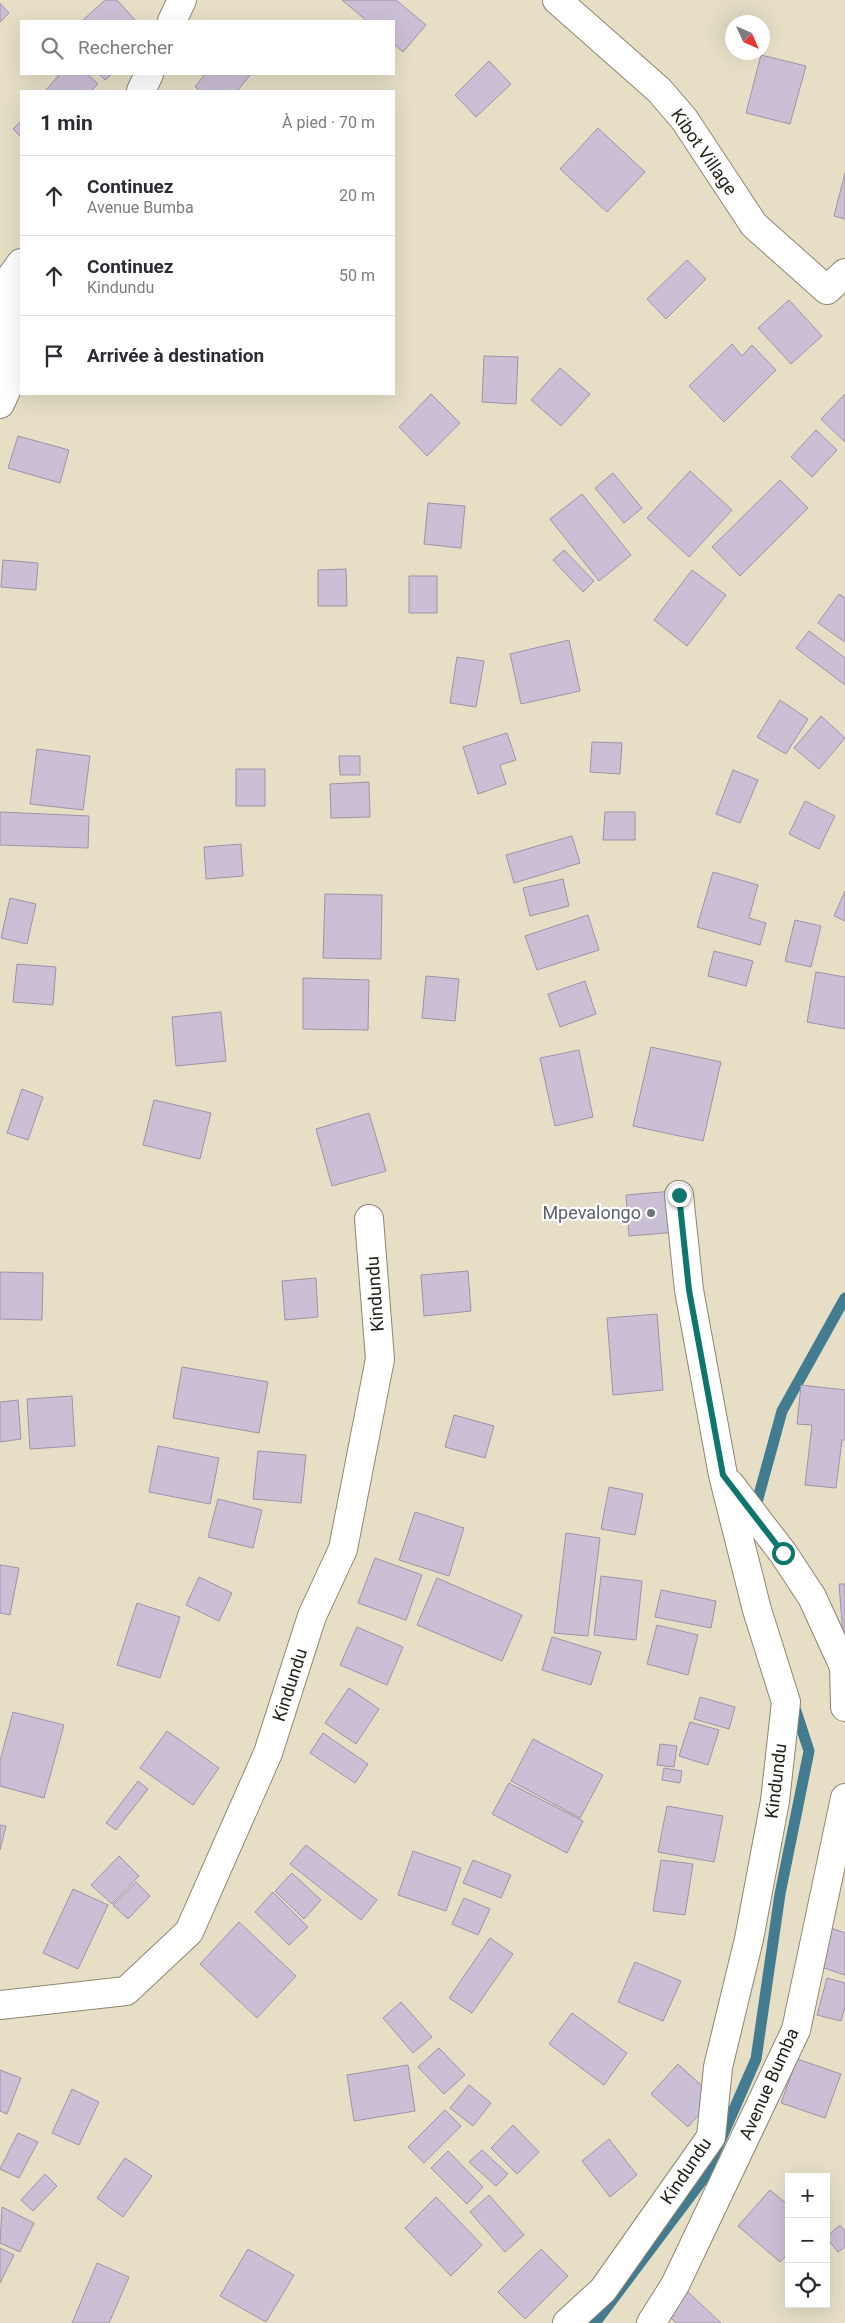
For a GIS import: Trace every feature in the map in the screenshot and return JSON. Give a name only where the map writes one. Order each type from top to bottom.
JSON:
[{"type":"street","points":[[172,20],[182,0]]},
{"type":"street","name":"Kibot Village","points":[[557,0],[659,90],[684,119],[754,225],[827,290],[845,273]]},
{"type":"street","points":[[141,90],[149,75]]},
{"type":"street","points":[[0,404],[10,382],[3,302],[8,281],[20,264]]},
{"type":"street","name":"Kindundu","points":[[567,2323],[603,2290],[711,2137],[718,2067],[749,1939],[771,1820],[786,1702],[757,1610],[723,1475],[689,1290],[679,1195]]},
{"type":"street","name":"Kindundu","points":[[0,2005],[126,1991],[189,1932],[268,1753],[312,1616],[342,1549],[380,1359],[369,1219]]},
{"type":"street","points":[[723,1475],[783,1553],[816,1606],[844,1667],[845,1707]]},
{"type":"street","name":"Avenue Bumba","points":[[651,2323],[675,2285],[796,2030],[845,1798]]},
{"type":"building","points":[[105,0],[117,0],[135,20],[83,20]]},
{"type":"building","points":[[342,0],[396,0],[426,25],[403,52],[395,45],[395,20],[366,20]]},
{"type":"building","points":[[0,3],[9,13],[0,22]]},
{"type":"building","points":[[770,57],[806,66],[790,124],[746,113],[760,60],[770,60]]},
{"type":"building","points":[[489,61],[511,84],[476,117],[455,95]]},
{"type":"building","points":[[59,75],[88,75],[98,84],[92,90],[46,90]]},
{"type":"building","points":[[100,75],[111,75],[105,80]]},
{"type":"building","points":[[204,75],[250,75],[238,90],[199,90],[195,87]]},
{"type":"building","points":[[20,122],[20,136],[13,129]]},
{"type":"building","points":[[598,128],[645,172],[607,212],[560,169]]},
{"type":"building","points":[[845,173],[845,219],[834,216]]},
{"type":"building","points":[[687,260],[706,279],[666,319],[647,299]]},
{"type":"building","points":[[789,300],[822,336],[791,364],[758,328]]},
{"type":"building","points":[[732,344],[742,356],[752,345],[776,370],[724,422],[689,386]]},
{"type":"building","points":[[484,356],[518,357],[516,404],[482,402]]},
{"type":"building","points":[[560,368],[590,394],[561,426],[531,400]]},
{"type":"building","points":[[431,394],[460,423],[427,456],[399,427]]},
{"type":"building","points":[[845,394],[845,442],[821,419]]},
{"type":"building","points":[[816,430],[837,450],[812,477],[791,457]]},
{"type":"building","points":[[18,436],[69,450],[60,483],[8,468]]},
{"type":"building","points":[[690,471],[732,510],[689,557],[647,518]]},
{"type":"building","points":[[613,473],[642,508],[624,523],[595,488]]},
{"type":"building","points":[[780,480],[808,508],[740,576],[712,547]]},
{"type":"building","points":[[582,494],[631,555],[599,581],[550,519]]},
{"type":"building","points":[[428,503],[465,506],[461,548],[424,544]]},
{"type":"building","points":[[564,550],[594,581],[583,592],[553,560]]},
{"type":"building","points":[[3,560],[38,563],[36,590],[1,587]]},
{"type":"building","points":[[346,569],[347,606],[318,606],[318,570]]},
{"type":"building","points":[[692,570],[726,595],[687,646],[654,620]]},
{"type":"building","points":[[409,576],[437,576],[437,613],[409,613]]},
{"type":"building","points":[[839,594],[845,598],[845,642],[818,623]]},
{"type":"building","points":[[809,631],[845,658],[845,685],[796,648]]},
{"type":"building","points":[[569,640],[580,691],[521,704],[510,654]]},
{"type":"building","points":[[457,657],[484,661],[476,707],[450,703]]},
{"type":"building","points":[[780,700],[808,719],[786,754],[757,737]]},
{"type":"building","points":[[821,716],[845,738],[819,769],[794,748]]},
{"type":"building","points":[[507,733],[516,760],[500,765],[506,784],[478,794],[463,747]]},
{"type":"building","points":[[592,742],[622,743],[620,774],[590,772]]},
{"type":"building","points":[[37,749],[90,756],[83,810],[30,804]]},
{"type":"building","points":[[339,756],[360,756],[360,775],[340,775]]},
{"type":"building","points":[[236,769],[265,769],[265,806],[236,806]]},
{"type":"building","points":[[733,770],[758,780],[740,823],[716,814]]},
{"type":"building","points":[[369,782],[370,817],[331,818],[330,784]]},
{"type":"building","points":[[805,801],[835,816],[819,849],[789,834]]},
{"type":"building","points":[[0,812],[89,816],[88,848],[0,845]]},
{"type":"building","points":[[605,812],[635,812],[635,840],[603,840]]},
{"type":"building","points":[[572,836],[580,863],[514,883],[506,855]]},
{"type":"building","points":[[241,844],[243,876],[206,879],[204,847]]},
{"type":"building","points":[[713,872],[758,885],[749,918],[766,923],[760,945],[697,927]]},
{"type":"building","points":[[563,879],[569,906],[530,916],[523,888]]},
{"type":"building","points":[[845,891],[845,921],[834,916]]},
{"type":"building","points":[[325,894],[382,895],[381,959],[323,958]]},
{"type":"building","points":[[10,898],[36,904],[27,944],[1,938]]},
{"type":"building","points":[[588,915],[599,950],[537,970],[525,936]]},
{"type":"building","points":[[795,920],[821,926],[811,967],[785,961]]},
{"type":"building","points":[[714,951],[753,961],[746,986],[708,976]]},
{"type":"building","points":[[17,964],[56,967],[53,1005],[13,1002]]},
{"type":"building","points":[[816,972],[845,977],[845,1029],[807,1022]]},
{"type":"building","points":[[426,976],[459,979],[455,1021],[422,1018]]},
{"type":"building","points":[[303,978],[369,980],[368,1030],[303,1029]]},
{"type":"building","points":[[585,981],[596,1014],[560,1027],[548,994]]},
{"type":"building","points":[[221,1012],[226,1061],[176,1066],[172,1017]]},
{"type":"building","points":[[651,1047],[721,1062],[703,1141],[633,1126]]},
{"type":"building","points":[[579,1050],[593,1117],[555,1126],[540,1058]]},
{"type":"building","points":[[22,1089],[43,1097],[28,1140],[7,1133]]},
{"type":"building","points":[[154,1100],[211,1113],[200,1159],[143,1145]]},
{"type":"building","points":[[369,1113],[386,1171],[332,1186],[316,1129]]},
{"type":"building","name":"Mpevalongo","points":[[673,1191],[677,1232],[629,1236],[626,1195]]},
{"type":"building","points":[[468,1271],[471,1311],[424,1316],[421,1275]]},
{"type":"building","points":[[0,1272],[43,1273],[42,1320],[0,1319]]},
{"type":"building","points":[[316,1278],[318,1317],[285,1320],[282,1281]]},
{"type":"building","points":[[657,1314],[663,1390],[613,1395],[607,1318]]},
{"type":"building","points":[[182,1367],[268,1382],[259,1433],[173,1418]]},
{"type":"building","points":[[801,1385],[845,1390],[845,1440],[842,1440],[836,1488],[805,1485],[812,1425],[797,1424]]},
{"type":"building","points":[[72,1396],[75,1446],[30,1449],[27,1399]]},
{"type":"building","points":[[18,1400],[21,1439],[0,1442],[0,1402]]},
{"type":"building","points":[[454,1415],[494,1426],[485,1458],[445,1447]]},
{"type":"building","points":[[158,1446],[219,1458],[210,1504],[149,1492]]},
{"type":"building","points":[[258,1451],[306,1455],[301,1503],[253,1499]]},
{"type":"building","points":[[609,1487],[643,1494],[635,1535],[601,1529]]},
{"type":"building","points":[[218,1499],[262,1510],[253,1548],[208,1537]]},
{"type":"building","points":[[415,1512],[464,1528],[449,1576],[399,1560]]},
{"type":"building","points":[[566,1533],[600,1538],[588,1636],[554,1633]]},
{"type":"building","points":[[375,1558],[422,1575],[406,1620],[358,1603]]},
{"type":"building","points":[[0,1565],[19,1568],[10,1615],[0,1613]]},
{"type":"building","points":[[601,1576],[642,1581],[636,1640],[594,1635]]},
{"type":"building","points":[[199,1577],[232,1593],[219,1621],[186,1605]]},
{"type":"building","points":[[437,1578],[522,1615],[502,1661],[417,1625]]},
{"type":"building","points":[[839,1584],[845,1584],[845,1634],[843,1635]]},
{"type":"building","points":[[661,1590],[716,1601],[711,1628],[655,1617]]},
{"type":"building","points":[[137,1603],[180,1617],[160,1678],[117,1665]]},
{"type":"building","points":[[657,1625],[698,1635],[688,1675],[647,1664]]},
{"type":"building","points":[[357,1627],[403,1647],[387,1685],[340,1665]]},
{"type":"building","points":[[552,1637],[601,1652],[591,1685],[542,1670]]},
{"type":"building","points":[[349,1688],[379,1709],[356,1744],[325,1723]]},
{"type":"building","points":[[700,1697],[735,1707],[729,1729],[694,1719]]},
{"type":"building","points":[[13,1712],[64,1725],[44,1798],[0,1786],[0,1761]]},
{"type":"building","points":[[690,1722],[719,1730],[708,1765],[679,1756]]},
{"type":"building","points":[[167,1731],[219,1768],[193,1805],[140,1768]]},
{"type":"building","points":[[323,1733],[368,1764],[355,1783],[310,1753]]},
{"type":"building","points":[[533,1739],[603,1775],[580,1818],[511,1781]]},
{"type":"building","points":[[660,1744],[677,1746],[674,1767],[657,1765]]},
{"type":"building","points":[[664,1768],[682,1771],[680,1783],[662,1780]]},
{"type":"building","points":[[138,1781],[148,1789],[116,1830],[106,1823]]},
{"type":"building","points":[[509,1783],[583,1821],[567,1853],[492,1814]]},
{"type":"building","points":[[667,1806],[723,1816],[714,1862],[658,1852]]},
{"type":"building","points":[[0,1825],[6,1826],[0,1850]]},
{"type":"building","points":[[306,1845],[377,1900],[361,1920],[290,1864]]},
{"type":"building","points":[[413,1851],[461,1868],[446,1911],[398,1895]]},
{"type":"building","points":[[119,1856],[139,1876],[112,1904],[91,1885]]},
{"type":"building","points":[[473,1860],[511,1875],[501,1898],[463,1883]]},
{"type":"building","points":[[661,1860],[693,1864],[685,1915],[653,1911]]},
{"type":"building","points":[[292,1873],[321,1900],[304,1919],[275,1891]]},
{"type":"building","points":[[136,1882],[150,1896],[128,1919],[113,1905]]},
{"type":"building","points":[[73,1889],[108,1905],[78,1969],[43,1953]]},
{"type":"building","points":[[273,1892],[308,1927],[289,1945],[255,1912]]},
{"type":"building","points":[[464,1898],[490,1909],[478,1935],[452,1924]]},
{"type":"building","points":[[239,1922],[296,1976],[257,2018],[200,1964]]},
{"type":"building","points":[[825,1926],[845,1933],[845,1975],[812,1964]]},
{"type":"building","points":[[490,1938],[513,1954],[472,2013],[449,1998]]},
{"type":"building","points":[[635,1962],[681,1981],[663,2021],[618,2002]]},
{"type":"building","points":[[827,1978],[845,1983],[845,2007],[841,2021],[817,2015]]},
{"type":"building","points":[[401,2002],[432,2037],[413,2053],[383,2018]]},
{"type":"building","points":[[572,2013],[627,2053],[604,2085],[549,2044]]},
{"type":"building","points":[[439,2048],[465,2075],[444,2094],[418,2067]]},
{"type":"building","points":[[797,2059],[841,2074],[825,2118],[781,2103]]},
{"type":"building","points":[[678,2064],[714,2097],[688,2127],[651,2094]]},
{"type":"building","points":[[408,2065],[415,2111],[354,2121],[347,2075]]},
{"type":"building","points":[[0,2070],[21,2078],[7,2114],[0,2111]]},
{"type":"building","points":[[469,2085],[491,2103],[473,2126],[450,2108]]},
{"type":"building","points":[[72,2089],[99,2102],[79,2145],[52,2133]]},
{"type":"building","points":[[445,2110],[461,2126],[424,2163],[408,2147]]},
{"type":"building","points":[[513,2125],[539,2152],[517,2174],[491,2148]]},
{"type":"building","points":[[18,2133],[38,2142],[19,2178],[0,2169]]},
{"type":"building","points":[[609,2139],[637,2175],[610,2197],[582,2161]]},
{"type":"building","points":[[482,2150],[508,2174],[496,2186],[469,2162]]},
{"type":"building","points":[[448,2151],[483,2187],[467,2204],[431,2168]]},
{"type":"building","points":[[125,2158],[152,2176],[123,2217],[97,2198]]},
{"type":"building","points":[[45,2174],[57,2186],[33,2211],[21,2200]]},
{"type":"building","points":[[770,2190],[785,2203],[785,2256],[780,2262],[738,2226]]},
{"type":"building","points":[[489,2195],[524,2235],[505,2252],[470,2212]]},
{"type":"building","points":[[436,2197],[482,2245],[451,2276],[405,2228]]},
{"type":"building","points":[[2,2207],[34,2223],[20,2252],[0,2243]]},
{"type":"building","points":[[840,2225],[845,2231],[845,2247],[838,2252],[830,2242],[830,2234]]},
{"type":"building","points":[[0,2248],[14,2255],[0,2283]]},
{"type":"building","points":[[248,2249],[294,2275],[266,2322],[220,2296]]},
{"type":"building","points":[[541,2249],[568,2276],[525,2319],[498,2292]]},
{"type":"building","points":[[97,2263],[129,2277],[109,2323],[72,2323]]},
{"type":"building","points":[[688,2292],[721,2323],[676,2323],[667,2314]]},
{"type":"waterway","points":[[754,1513],[782,1411],[845,1298]]},
{"type":"waterway","points":[[595,2323],[704,2178],[756,2059],[780,1894],[809,1751],[794,1705]]},
{"type":"place","name":"Mpevalongo","points":[[651,1213]]},
{"type":"route","points":[[679,1195],[689,1290],[723,1475],[783,1553]]}]
